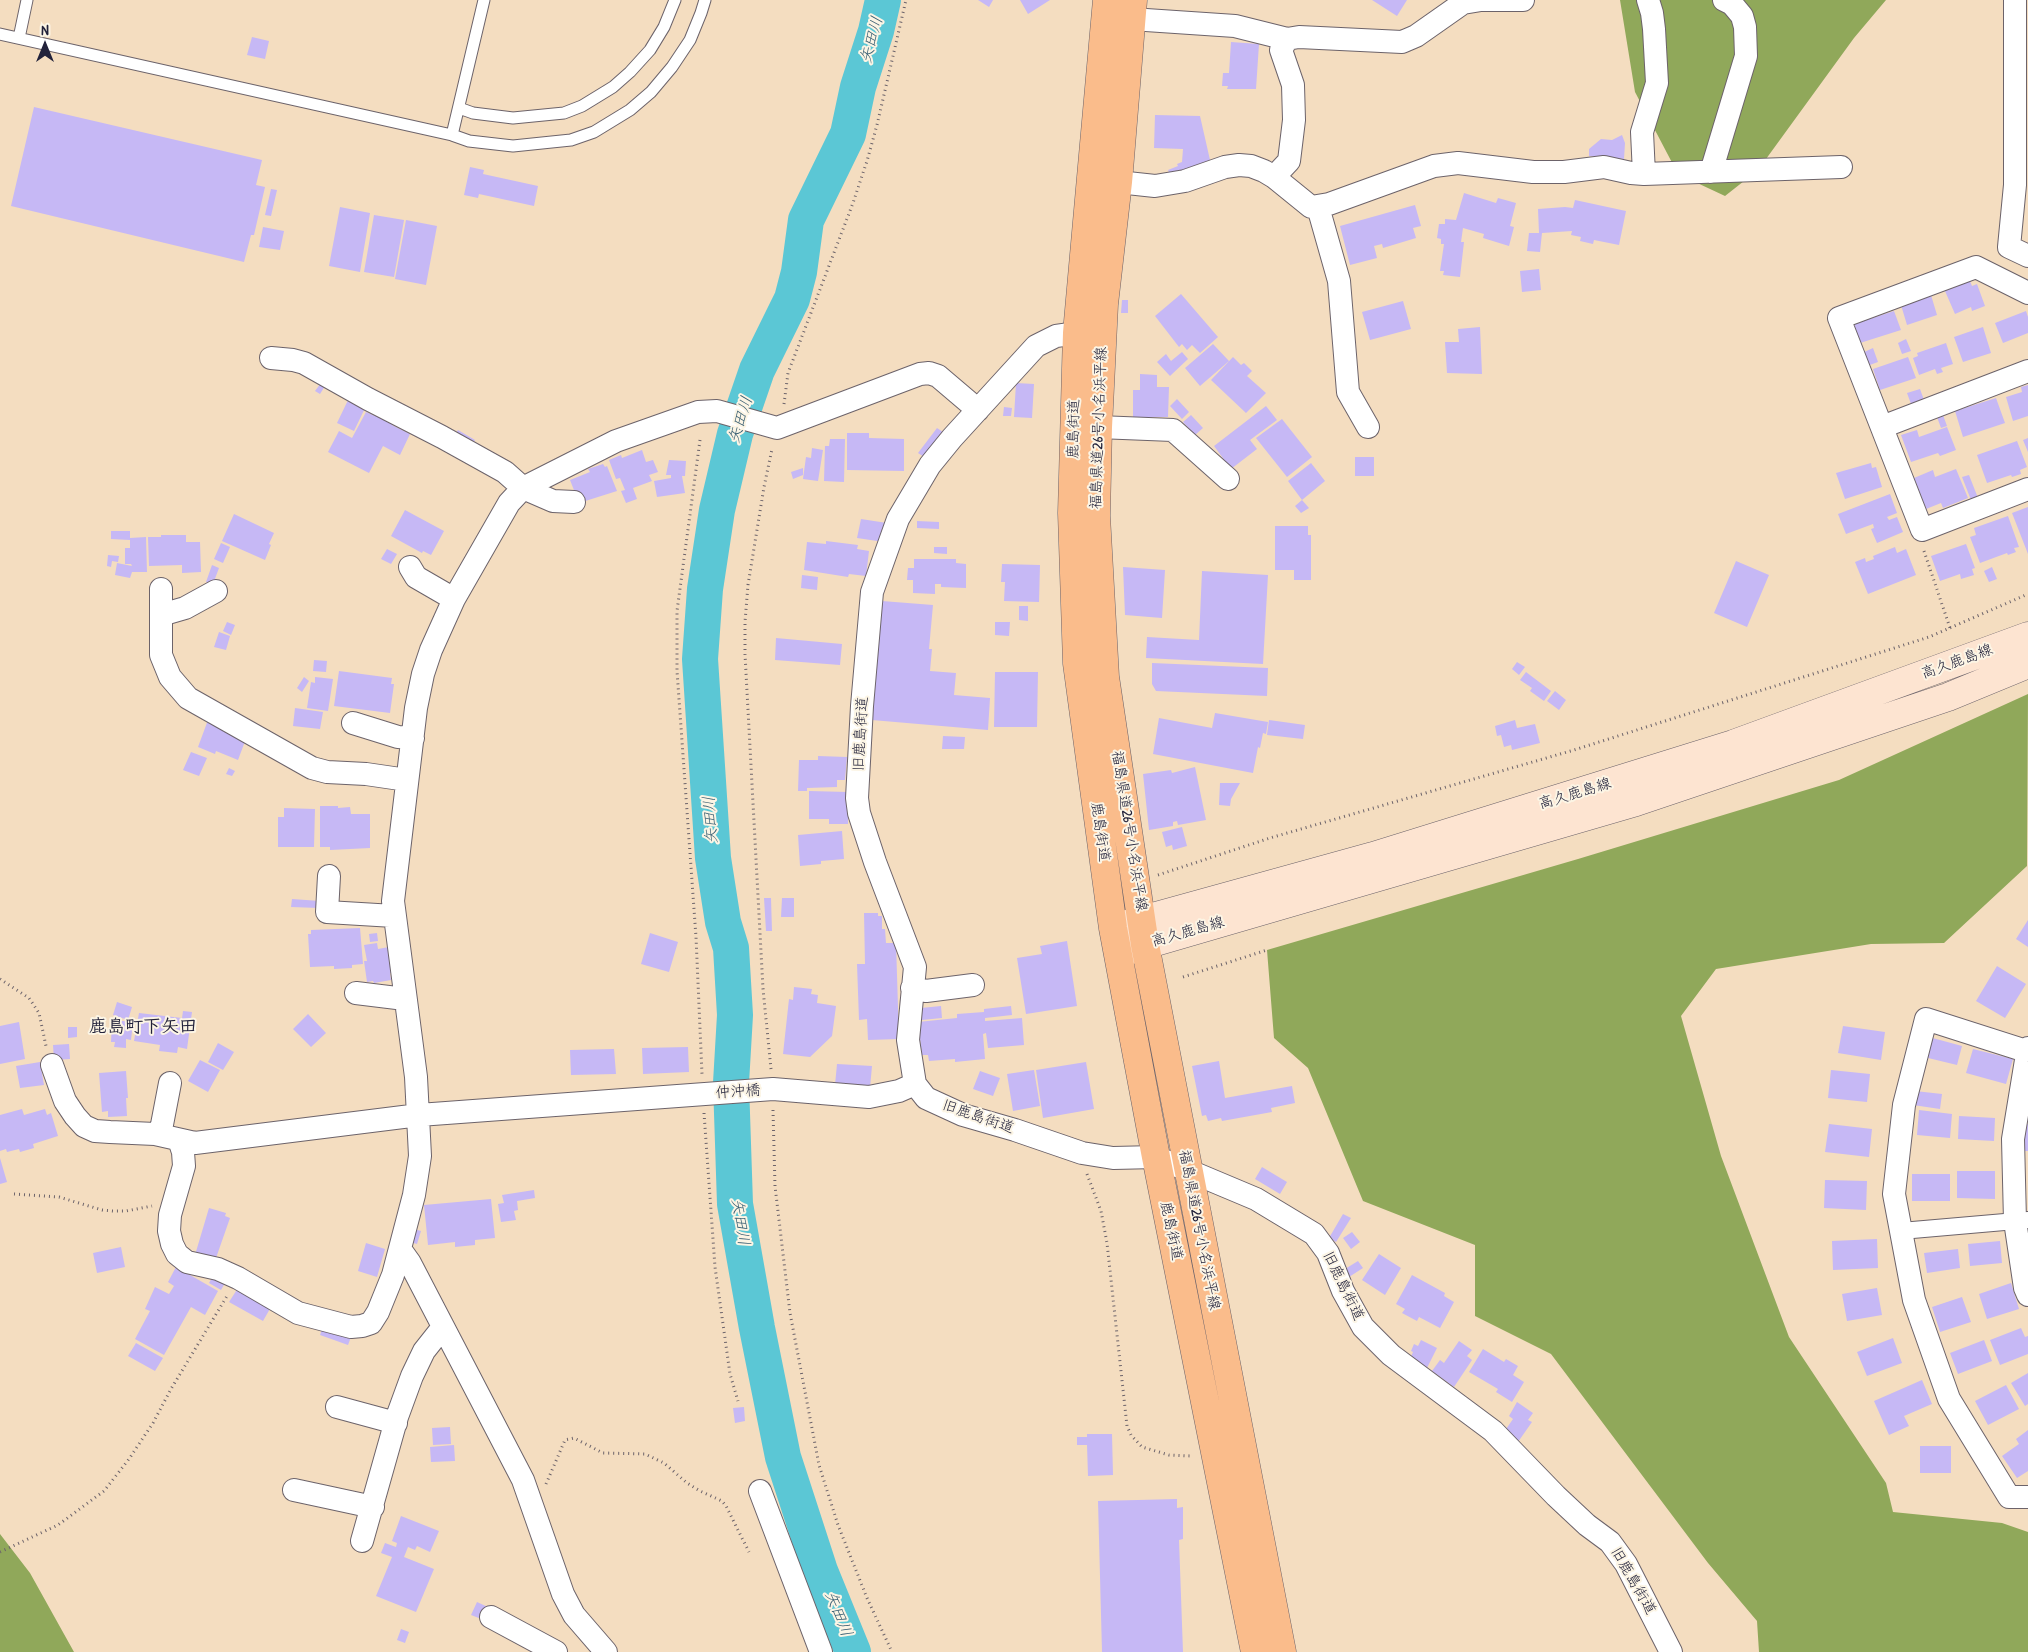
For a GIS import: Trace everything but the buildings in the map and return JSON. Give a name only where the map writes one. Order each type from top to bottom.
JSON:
[{"type":"main road","name":"鹿島街道","points":[[1107,0],[1077,332],[1072,513],[1077,663],[1114,928],[1156,1157],[1256,1652]]},
{"type":"main road","name":"福島県道26号小名浜平線","points":[[1132,9],[1118,182],[1104,304],[1098,427],[1096,516],[1105,677],[1144,933],[1282,1652]]},
{"type":"main road","name":"高久鹿島線","points":[[1119,954],[1144,933],[1373,856],[1733,744],[2028,636]]},
{"type":"main road","name":"高久鹿島線","points":[[1114,928],[1144,933],[1636,802],[1948,697],[2028,664]]},
{"type":"street","points":[[1132,9],[1235,26],[1288,39],[1300,37],[1402,42],[1416,36],[1463,3],[1482,0],[1523,0]]},
{"type":"street","points":[[1644,174],[1642,132],[1657,83],[1653,21],[1648,0]]},
{"type":"street","points":[[1711,172],[1746,56],[1745,27],[1742,16],[1732,4],[1724,0]]},
{"type":"street","points":[[2014,0],[2015,184],[2009,247],[2028,256]]},
{"type":"street","points":[[1274,177],[1289,161],[1294,120],[1292,85],[1281,50],[1288,39]]},
{"type":"street","points":[[1118,182],[1155,186],[1185,181],[1225,167],[1239,165],[1257,168],[1274,177],[1311,207],[1434,166],[1458,163],[1533,172],[1564,172],[1604,167],[1644,174],[1841,167]]},
{"type":"street","points":[[1318,206],[1339,280],[1348,392],[1368,427]]},
{"type":"street","points":[[2028,293],[1976,266],[1839,318],[1922,530],[2028,489]]},
{"type":"street","name":"旧鹿島街道","points":[[1077,332],[1056,336],[1036,346],[930,465],[898,520],[872,592],[862,706],[857,798],[859,813],[875,862],[915,967],[908,1040],[915,1084],[926,1098],[963,1115],[1082,1153],[1114,1158],[1156,1157],[1256,1199],[1314,1234],[1328,1253],[1343,1291],[1363,1327],[1391,1355],[1493,1431],[1556,1496],[1587,1525],[1610,1542],[1626,1564],[1671,1652]]},
{"type":"street","points":[[271,358],[293,360],[314,368],[505,472],[523,488],[553,501],[574,502]]},
{"type":"street","points":[[1882,427],[2028,371]]},
{"type":"street","points":[[170,1083],[169,1138],[183,1152],[184,1166],[169,1231],[177,1254],[187,1262],[218,1269],[238,1278],[298,1313],[336,1324],[362,1326],[371,1323],[378,1312],[393,1275],[414,1195],[420,1156],[416,1077],[393,901],[407,780],[423,674],[431,650],[454,599],[509,503],[523,488],[616,440],[693,413],[717,410],[770,424],[777,428],[920,374],[929,373],[938,376],[978,410]]},
{"type":"street","points":[[1098,427],[1173,430],[1228,479]]},
{"type":"street","points":[[410,568],[416,577],[454,599]]},
{"type":"street","points":[[161,590],[160,644],[166,668],[177,687],[199,706],[312,768],[326,772],[366,774],[407,780]]},
{"type":"street","points":[[161,615],[185,608],[216,592]]},
{"type":"street","points":[[353,723],[398,737],[413,738]]},
{"type":"street","points":[[330,876],[327,912],[394,916]]},
{"type":"street","points":[[912,988],[926,991],[973,985]]},
{"type":"street","points":[[356,993],[405,999]]},
{"type":"street","points":[[2028,1295],[2025,1288],[2013,1139],[2027,1050],[1926,1019],[1903,1115],[1894,1194],[1914,1300],[1949,1399],[2009,1497],[2028,1497]]},
{"type":"street","points":[[52,1065],[65,1101],[74,1116],[84,1126],[94,1131]]},
{"type":"street","name":"仲沖橋","points":[[94,1131],[169,1138],[194,1143],[419,1115],[773,1089],[869,1097],[899,1091],[915,1084]]},
{"type":"street","points":[[73,1142],[94,1131]]},
{"type":"street","points":[[1901,1231],[2021,1221]]},
{"type":"street","points":[[400,1249],[410,1263],[513,1460],[530,1500],[563,1594],[574,1615],[606,1652]]},
{"type":"street","points":[[362,1541],[396,1423],[412,1376],[424,1351],[443,1327]]},
{"type":"street","points":[[337,1407],[396,1423]]},
{"type":"street","points":[[294,1490],[372,1507]]},
{"type":"street","points":[[760,1491],[821,1652]]},
{"type":"street","points":[[491,1617],[556,1652]]},
{"type":"lane","points":[[19,38],[27,0]]},
{"type":"lane","points":[[452,135],[484,0]]},
{"type":"lane","points":[[459,108],[473,113],[513,118],[564,113],[582,106],[612,87],[630,72],[650,50],[664,27],[675,0]]},
{"type":"lane","points":[[0,34],[452,135],[469,141],[513,146],[571,140],[594,132],[630,110],[650,92],[672,67],[690,40],[705,0]]},
{"type":"path","points":[[892,1652],[867,1598],[838,1525],[819,1465],[790,1313],[775,1186],[773,1089],[763,989],[745,654],[745,622],[748,585],[764,486],[783,410],[788,372],[853,203],[867,161],[906,0]]},
{"type":"path","points":[[700,440],[677,611],[677,672],[696,937],[702,1094],[715,1267],[730,1374],[738,1401]]},
{"type":"path","points":[[1922,530],[1919,538],[1950,628]]},
{"type":"path","points":[[1178,867],[1270,838],[1574,750],[1930,637],[2028,594]]},
{"type":"path","points":[[1183,977],[1267,950]]},
{"type":"path","points":[[0,979],[29,998],[39,1013],[47,1055],[52,1065]]},
{"type":"path","points":[[1069,1149],[1086,1172],[1101,1211],[1107,1243],[1127,1426],[1130,1435],[1142,1447],[1169,1455],[1188,1456],[1216,1450]]},
{"type":"path","points":[[14,1194],[59,1197],[102,1210],[113,1211],[126,1211],[161,1205],[173,1207]]},
{"type":"path","points":[[0,1552],[58,1525],[104,1491],[129,1459],[153,1423],[171,1389],[238,1278]]},
{"type":"path","points":[[530,1500],[544,1487],[565,1440],[574,1438],[603,1453],[645,1454],[664,1463],[694,1487],[722,1501],[749,1552]]},
{"type":"green space","points":[[1620,0],[1886,0],[1854,38],[1758,170],[1725,196],[1678,174],[1635,92]]},
{"type":"green space","points":[[2028,694],[2027,866],[1944,943],[1871,944],[1716,969],[1681,1016],[1721,1156],[1789,1337],[1886,1483],[1893,1512],[2002,1523],[2028,1532],[2028,1652],[1759,1652],[1757,1621],[1708,1563],[1551,1354],[1475,1316],[1475,1245],[1363,1201],[1308,1068],[1274,1038],[1267,950],[1839,780]]},
{"type":"green space","points":[[0,1534],[30,1573],[74,1652],[0,1652]]},
{"type":"waterway","name":"矢田川","points":[[853,1652],[820,1571],[783,1457],[735,1204],[731,1083],[735,1015],[731,948],[723,922],[713,858],[700,659],[705,589],[717,510],[735,434],[757,370],[792,299],[799,272],[806,220],[848,134],[858,87],[876,31],[883,0]]},
{"type":"district","name":"鹿島町下矢田","points":[[143,1027]]}]
